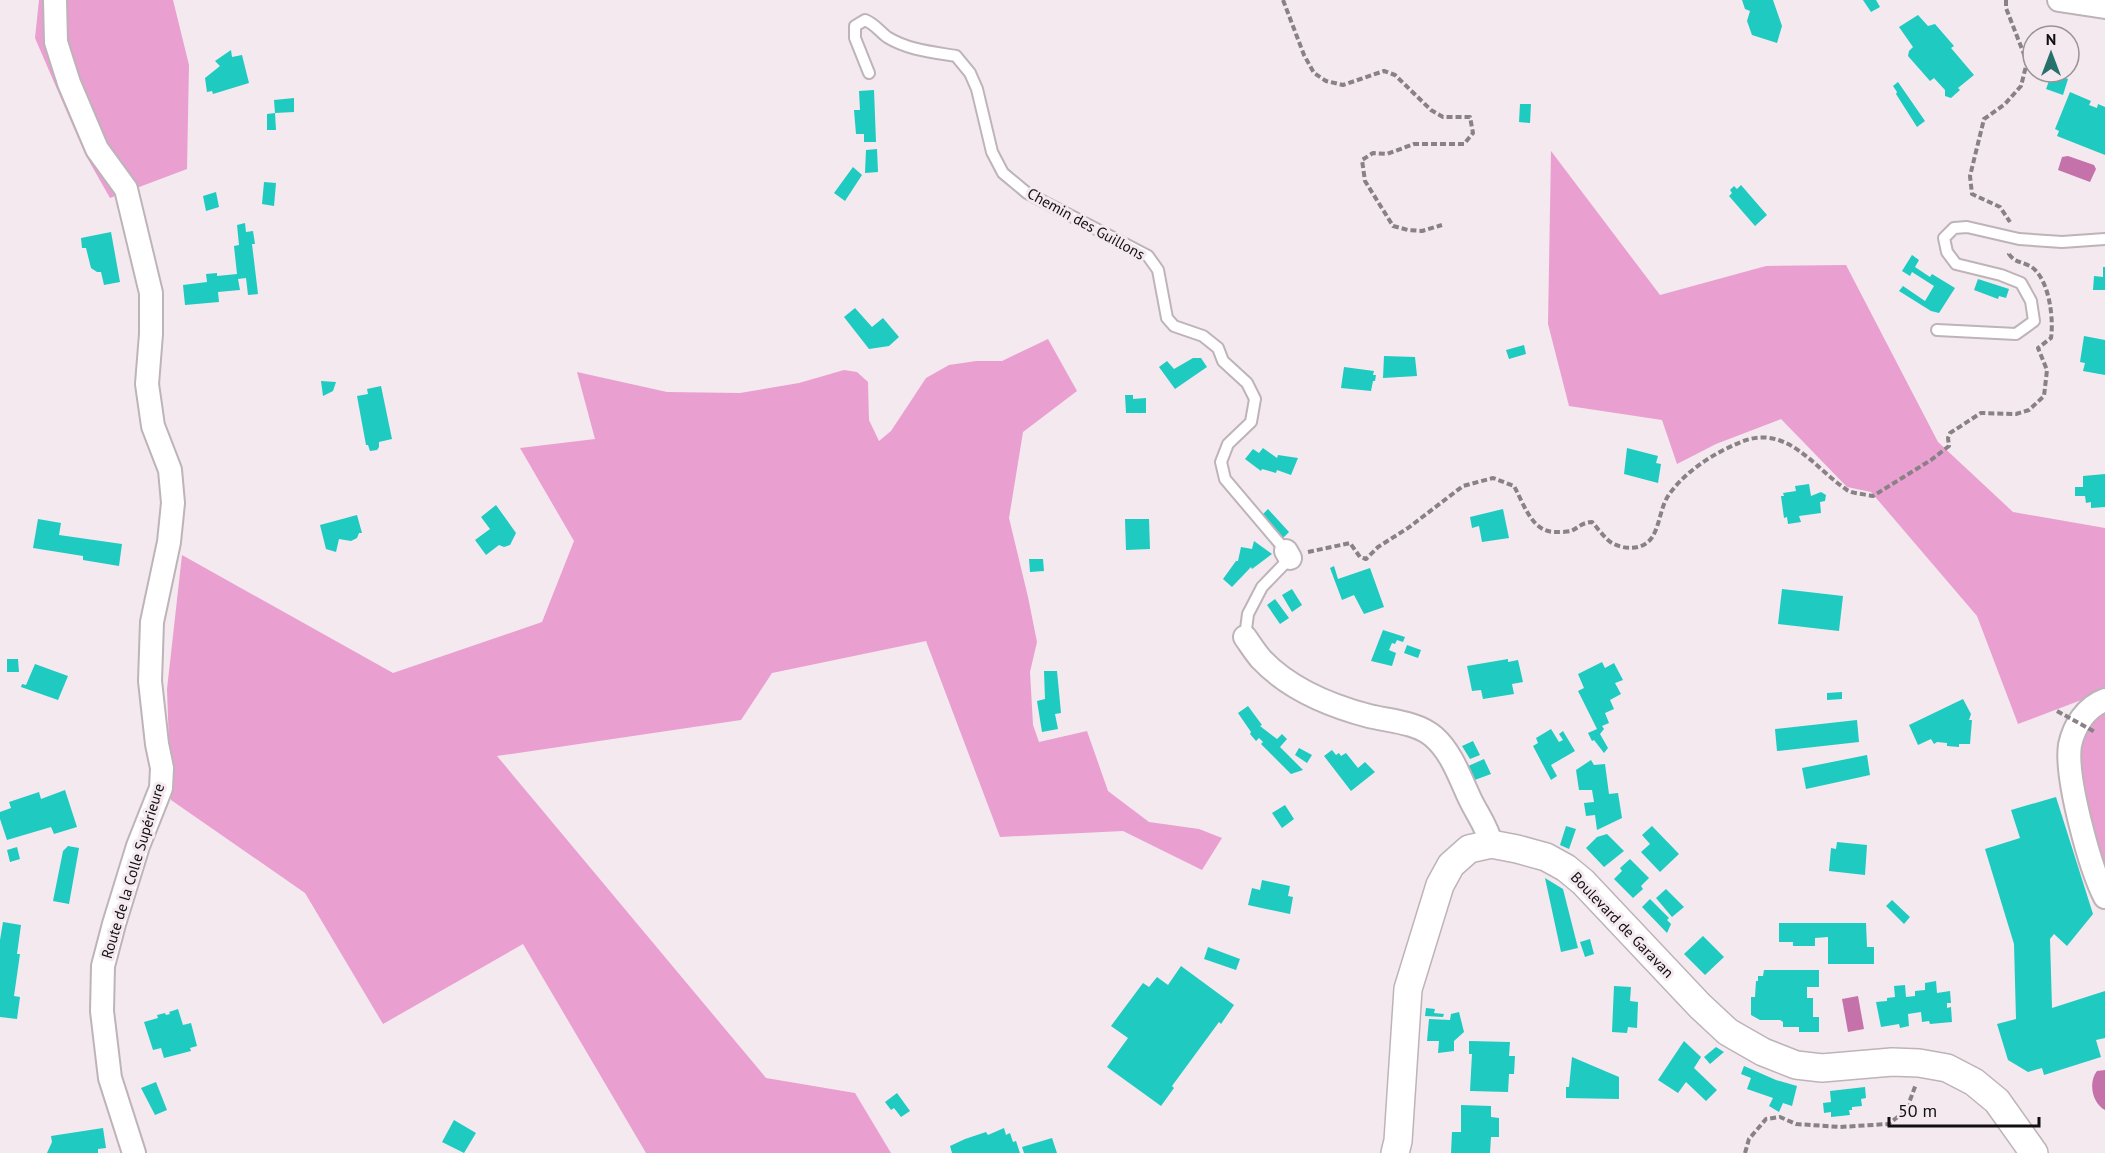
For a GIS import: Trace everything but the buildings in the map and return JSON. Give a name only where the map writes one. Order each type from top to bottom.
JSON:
[{"type":"street","name":"Route de la Colle Supérieure","points":[[55,0],[56,42],[69,83],[97,149],[126,189],[152,293],[147,384],[153,426],[170,470],[173,503],[169,542],[152,622],[150,681],[162,768],[161,788],[138,846],[114,924],[104,966],[102,1011],[110,1078],[134,1153]]},
{"type":"street","points":[[2059,0],[2105,7]]},
{"type":"street","points":[[1245,637],[1262,660],[1294,685],[1334,706],[1411,726],[1432,735],[1445,748],[1476,814],[1489,834],[1491,844],[1468,849],[1451,865],[1440,885],[1408,989],[1398,1141],[1395,1153]]},
{"type":"street","points":[[2105,700],[2096,703],[2076,724],[2070,746],[2070,766],[2092,866],[2105,897]]},
{"type":"street","name":"Boulevard de Garavan","points":[[1491,844],[1546,857],[1566,868],[1583,882],[1714,1019],[1728,1032],[1763,1052],[1796,1065],[1822,1068],[1892,1062],[1919,1063],[1947,1068],[1974,1082],[1997,1101],[2034,1153]]},
{"type":"lane","name":"Chemin des Guillons","points":[[869,73],[855,38],[855,26],[864,20],[873,24],[885,36],[906,47],[956,56],[970,73],[977,89],[992,152],[1003,173],[1027,193],[1148,256],[1158,270],[1167,318],[1174,326],[1203,336],[1218,348],[1223,361],[1247,383],[1255,399],[1251,422],[1228,444],[1221,462],[1225,479],[1296,553]]},
{"type":"lane","points":[[1936,330],[2016,334],[2034,321],[2031,301],[2021,283],[2001,275],[1956,264],[1947,252],[1944,237],[1954,228],[1967,227],[2019,239],[2062,242],[2105,239]]},
{"type":"lane","points":[[1245,637],[1248,614],[1262,588],[1296,553]]},
{"type":"path","points":[[1283,0],[1304,55],[1314,73],[1326,81],[1343,85],[1384,71],[1395,75],[1431,110],[1443,117],[1470,117],[1473,133],[1464,144],[1414,144],[1387,154],[1372,153],[1362,160],[1365,181],[1393,226],[1422,231],[1442,225]]},
{"type":"path","points":[[2006,0],[2006,8],[2026,62],[2021,86],[2005,104],[1984,119],[1970,176],[1972,194],[2000,207],[2008,220],[2018,229],[2019,239]]},
{"type":"path","points":[[1296,553],[1350,543],[1360,557],[1366,558],[1463,486],[1493,478],[1514,486],[1540,529],[1551,532],[1570,531],[1581,523],[1592,522],[1614,544],[1630,548],[1643,547],[1653,537],[1667,497],[1687,474],[1742,441],[1761,437],[1784,442],[1804,453],[1848,492],[1873,496],[1931,460],[1949,446],[1950,433],[1981,413]]},
{"type":"path","points":[[2057,711],[2095,732]]},
{"type":"path","points":[[1745,1153],[1749,1139],[1766,1119],[1780,1117],[1796,1124],[1840,1127],[1888,1124],[1906,1111],[1917,1081],[1919,1063]]},
{"type":"shaded area","points":[[39,0],[173,0],[189,65],[187,169],[110,198],[85,154],[35,38]]},
{"type":"shaded area","points":[[1551,151],[1660,295],[1766,266],[1846,265],[1938,442],[2013,512],[2105,528],[2105,691],[2018,724],[1977,616],[1871,492],[1847,487],[1781,419],[1716,444],[1677,464],[1662,420],[1569,406],[1548,324]]},
{"type":"shaded area","points":[[2068,156],[2094,165],[2096,169],[2090,182],[2058,170],[2062,157]]},
{"type":"shaded area","points":[[1048,339],[1077,391],[1023,432],[1009,518],[1037,642],[1030,672],[1033,725],[1039,742],[1087,731],[1108,791],[1149,822],[1199,829],[1222,838],[1202,870],[1123,831],[1000,837],[926,641],[772,673],[741,720],[497,756],[766,1078],[855,1093],[891,1153],[646,1153],[523,944],[383,1024],[305,893],[171,800],[167,689],[182,555],[393,673],[542,622],[574,541],[520,448],[595,439],[577,372],[667,392],[740,393],[799,383],[844,370],[857,372],[868,382],[869,420],[879,441],[891,431],[926,378],[949,365],[976,361],[1002,361]]},
{"type":"shaded area","points":[[2105,709],[2105,871],[2087,810],[2077,745],[2090,719]]},
{"type":"shaded area","points":[[1858,996],[1864,1029],[1848,1032],[1842,999]]},
{"type":"shaded area","points":[[2105,1070],[2105,1110],[2094,1097],[2092,1086],[2097,1071]]}]
